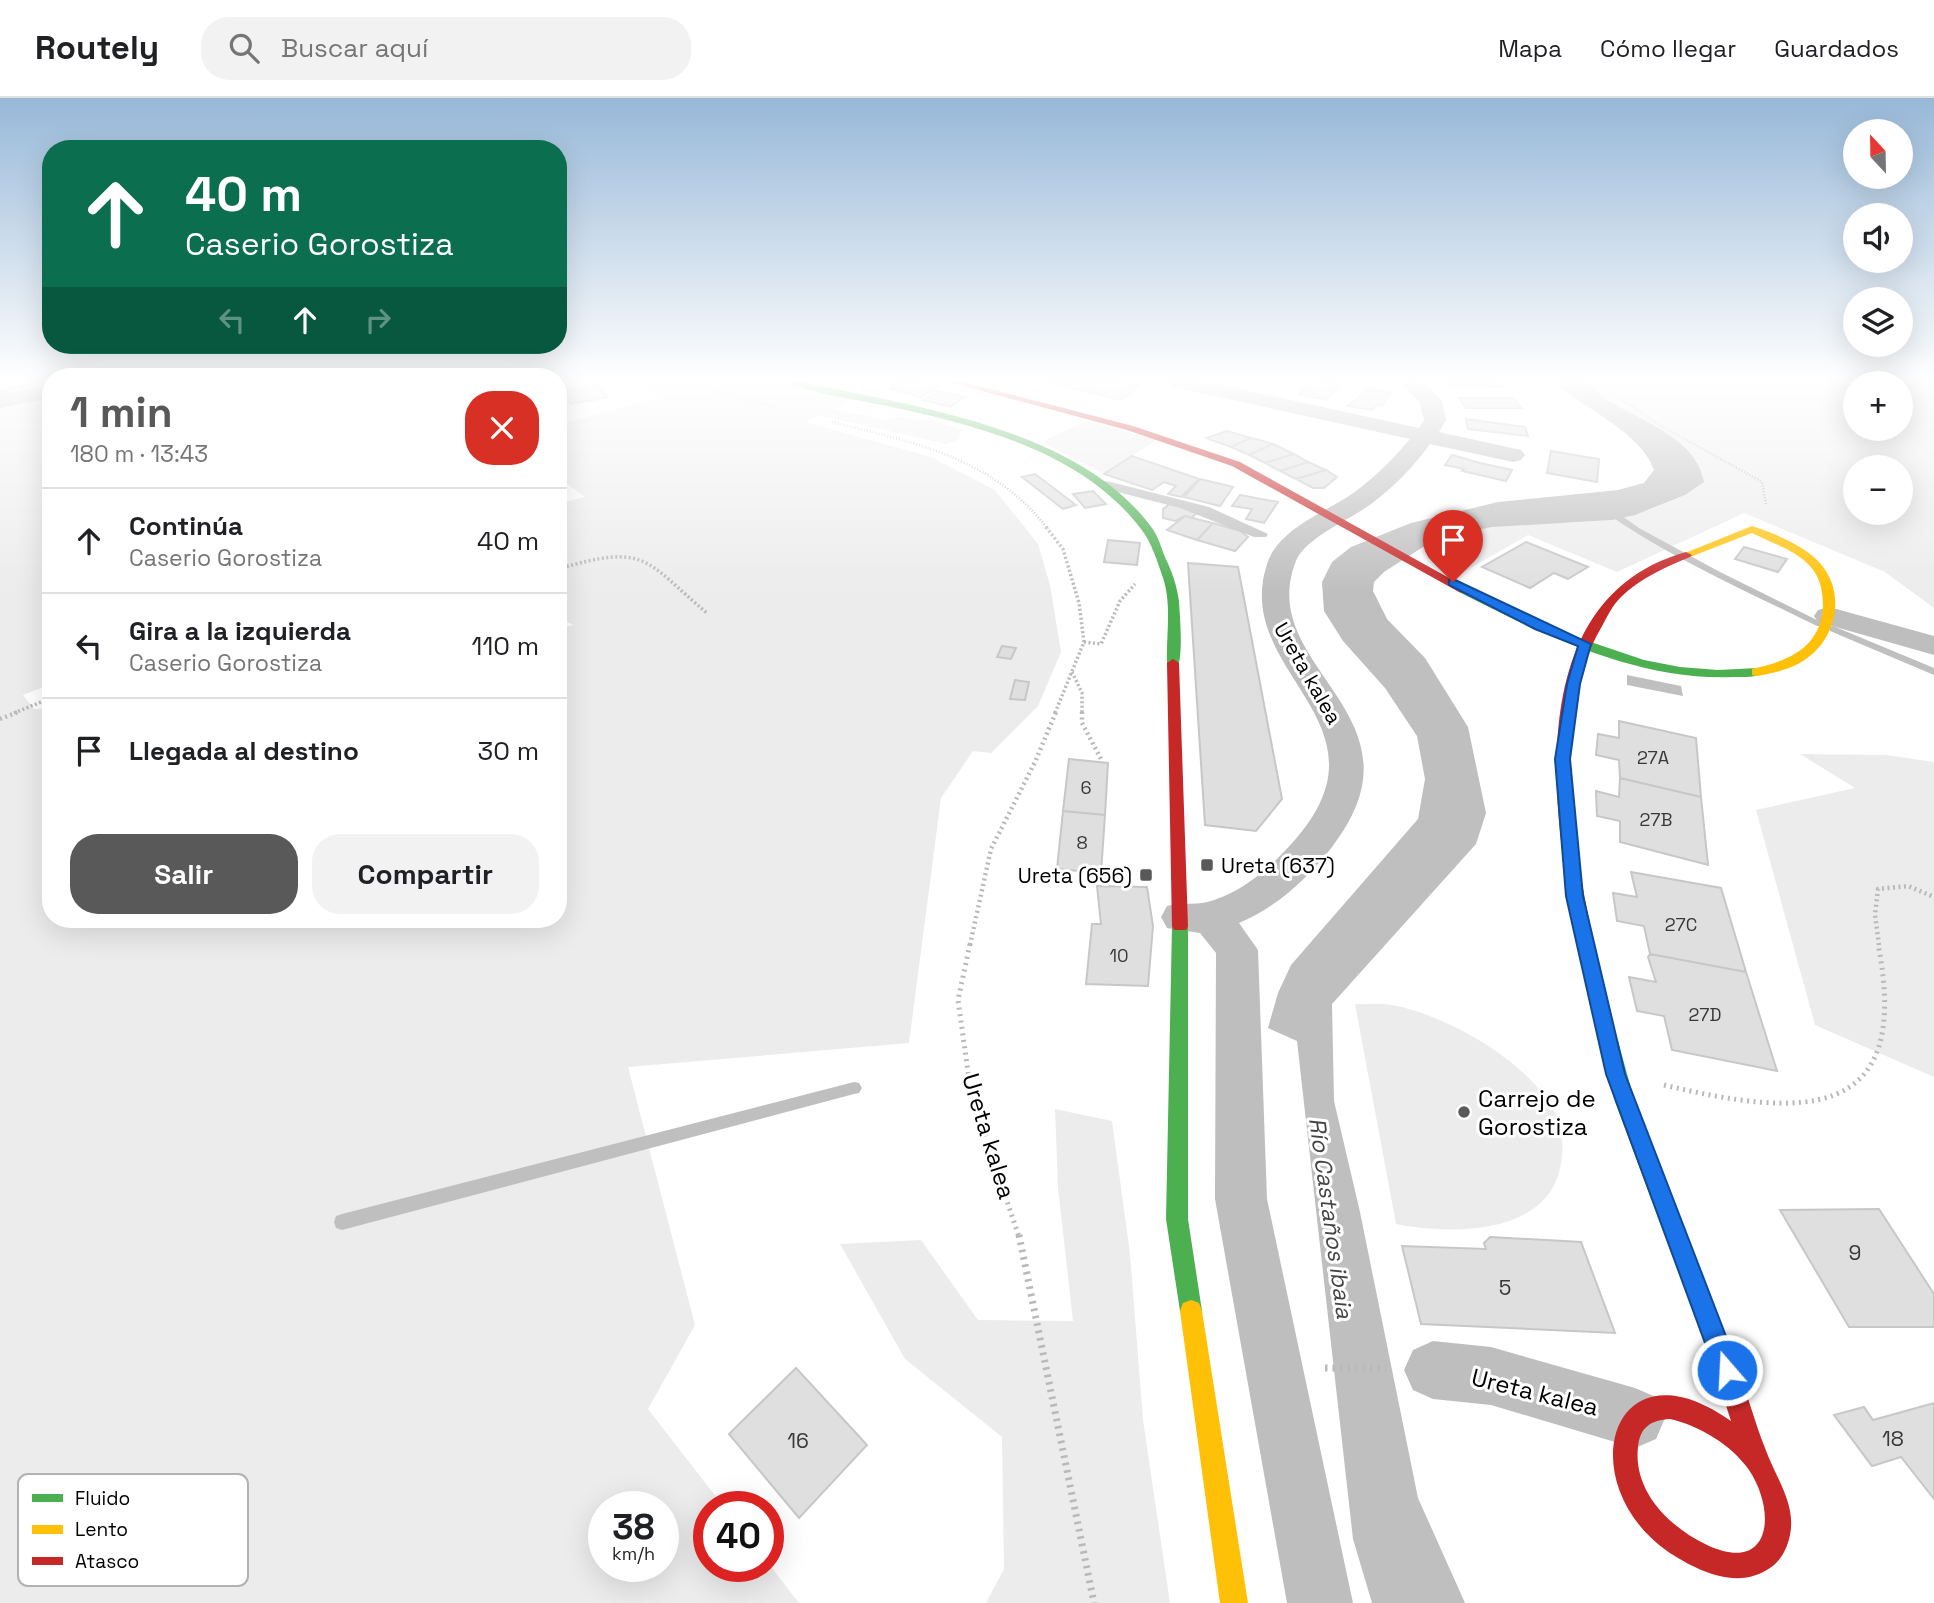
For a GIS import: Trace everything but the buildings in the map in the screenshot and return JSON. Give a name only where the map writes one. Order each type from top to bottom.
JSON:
[{"type":"street","points":[[1044,451],[1107,485],[1134,509],[1155,537],[1170,580],[1196,917],[1177,1219],[1234,1603]]},
{"type":"street","points":[[1204,451],[1236,464],[1476,595],[1585,644],[1663,668],[1706,674],[1773,670],[1802,661],[1821,638],[1829,617],[1829,587],[1817,566],[1752,529],[1645,574],[1609,601],[1585,644],[1573,684],[1563,759],[1574,896],[1616,1074],[1712,1324],[1758,1462],[1774,1490],[1780,1525],[1774,1548],[1757,1562],[1734,1567],[1699,1557],[1671,1541],[1647,1516],[1630,1488],[1622,1461],[1625,1436],[1635,1418],[1654,1408],[1678,1409],[1704,1417],[1737,1438],[1758,1462]]},
{"type":"street","name":"Ureta kalea","points":[[1196,917],[1244,903],[1291,870],[1318,838],[1342,798],[1348,759],[1339,723],[1280,634],[1274,610],[1274,585],[1282,558],[1346,524],[1364,497],[1411,451]]},
{"type":"street","points":[[1496,451],[1513,455]]},
{"type":"street","points":[[1829,617],[1923,646],[1934,646]]},
{"type":"street","points":[[1196,917],[1237,950],[1241,1199],[1320,1603]]},
{"type":"street","name":"Ureta kalea","points":[[1433,1370],[1491,1376],[1635,1418]]},
{"type":"lane","points":[[1107,485],[1177,501],[1230,519],[1260,534]]},
{"type":"path","points":[[943,451],[1002,482],[1037,514],[1062,549],[1079,603],[1084,642],[1101,644],[1120,601],[1138,580],[1163,560]]},
{"type":"path","points":[[1709,451],[1762,482],[1766,505],[1752,529]]},
{"type":"path","points":[[567,567],[603,558],[633,556],[646,563],[708,614]]},
{"type":"path","name":"Ureta kalea","points":[[1084,642],[1035,762],[990,849],[958,1000],[971,1093],[1017,1226],[1094,1603]]},
{"type":"path","points":[[1072,671],[1082,693],[1082,723],[1101,759]]},
{"type":"path","points":[[0,719],[42,702]]},
{"type":"path","points":[[1616,1074],[1730,1101],[1770,1104],[1804,1102],[1849,1090],[1875,1062],[1885,994],[1873,905],[1878,889],[1899,885],[1921,888],[1934,897]]},
{"type":"path","points":[[1314,1368],[1433,1370]]},
{"type":"shaded area","points":[[0,451],[42,451],[42,688],[23,695],[34,709],[42,709],[42,928],[567,928],[567,626],[574,625],[567,622],[567,502],[585,497],[567,484],[567,451],[910,451],[931,457],[995,490],[1038,544],[1050,585],[1061,652],[1038,706],[991,753],[973,751],[941,798],[909,1043],[628,1067],[695,1325],[648,1409],[712,1491],[693,1491],[693,1582],[783,1582],[799,1603],[0,1603]]},
{"type":"shaded area","points":[[1060,451],[1139,451],[1104,474]]},
{"type":"shaded area","points":[[1650,451],[1934,451],[1934,608],[1885,572],[1744,513],[1617,572],[1528,535],[1467,570],[1423,547],[1445,536],[1468,530],[1517,524],[1590,522],[1623,517],[1685,495]]},
{"type":"shaded area","points":[[1800,754],[1886,755],[1934,762],[1934,1077],[1815,1025],[1756,810],[1855,788]]},
{"type":"shaded area","name":"Carrejo de Gorostiza","points":[[1355,1004],[1392,1005],[1439,1020],[1491,1048],[1534,1084],[1550,1105],[1562,1135],[1561,1163],[1553,1187],[1538,1205],[1519,1217],[1470,1229],[1419,1228],[1396,1224]]},
{"type":"shaded area","points":[[1055,1109],[1112,1121],[1130,1254],[1143,1420],[1170,1603],[986,1603],[1004,1569],[1002,1437],[905,1359],[840,1244],[921,1240],[978,1320],[1073,1321],[1058,1188]]},
{"type":"water","name":"Río Castaños ibaia","points":[[1643,451],[1688,451],[1699,467],[1704,482],[1685,495],[1635,515],[1612,520],[1492,527],[1454,534],[1423,547],[1384,572],[1374,582],[1373,591],[1387,619],[1425,658],[1468,727],[1486,813],[1476,844],[1332,1004],[1334,1101],[1360,1212],[1418,1498],[1465,1603],[1372,1603],[1353,1539],[1297,1041],[1268,1028],[1278,993],[1291,965],[1418,819],[1425,779],[1417,736],[1385,688],[1343,641],[1324,611],[1322,582],[1332,562],[1351,547],[1411,523],[1498,502],[1618,490],[1644,483],[1654,470]]},
{"type":"water","points":[[1627,675],[1681,686],[1683,696],[1627,685]]},
{"type":"waterway","points":[[1605,508],[1636,530],[1717,574],[1820,624]]},
{"type":"waterway","points":[[1833,629],[1934,672]]},
{"type":"waterway","points":[[342,1222],[854,1088]]},
{"type":"traffic: fast","points":[[1043,451],[1065,461],[1112,491],[1148,530],[1171,588],[1173,663]]},
{"type":"traffic: fast","points":[[1463,589],[1568,639],[1642,663],[1680,671],[1718,674],[1757,672]]},
{"type":"traffic: fast","points":[[1180,926],[1177,1219],[1191,1311]]},
{"type":"traffic: fast","points":[[1604,1023],[1624,1099],[1724,1362]]},
{"type":"traffic: slow","points":[[1686,555],[1752,529],[1798,551],[1814,563],[1822,574],[1829,602],[1828,617],[1818,642],[1798,659],[1772,670],[1757,672]]},
{"type":"traffic: slow","points":[[1191,1311],[1234,1603]]},
{"type":"traffic: jam","points":[[1198,451],[1236,464],[1463,589]]},
{"type":"traffic: jam","points":[[1604,1023],[1582,922],[1565,808],[1564,750],[1569,696],[1584,646],[1609,603],[1635,580],[1686,555]]},
{"type":"traffic: jam","points":[[1173,663],[1180,926]]},
{"type":"traffic: jam","points":[[1724,1362],[1754,1453],[1772,1492],[1778,1509],[1779,1529],[1770,1551],[1754,1563],[1739,1566],[1716,1562],[1685,1548],[1655,1524],[1633,1493],[1627,1476],[1624,1458],[1626,1439],[1632,1423],[1654,1408],[1670,1406],[1686,1410],[1720,1428],[1758,1462]]},
{"type":"place","name":"Ureta (637)","points":[[1207,865]]},
{"type":"place","name":"Ureta (656)","points":[[1146,875]]},
{"type":"place","name":"Carrejo de Gorostiza","points":[[1464,1112]]},
{"type":"route","points":[[1453,582],[1539,626],[1585,644],[1573,684],[1563,759],[1574,896],[1616,1074],[1712,1324],[1727,1370]]}]
